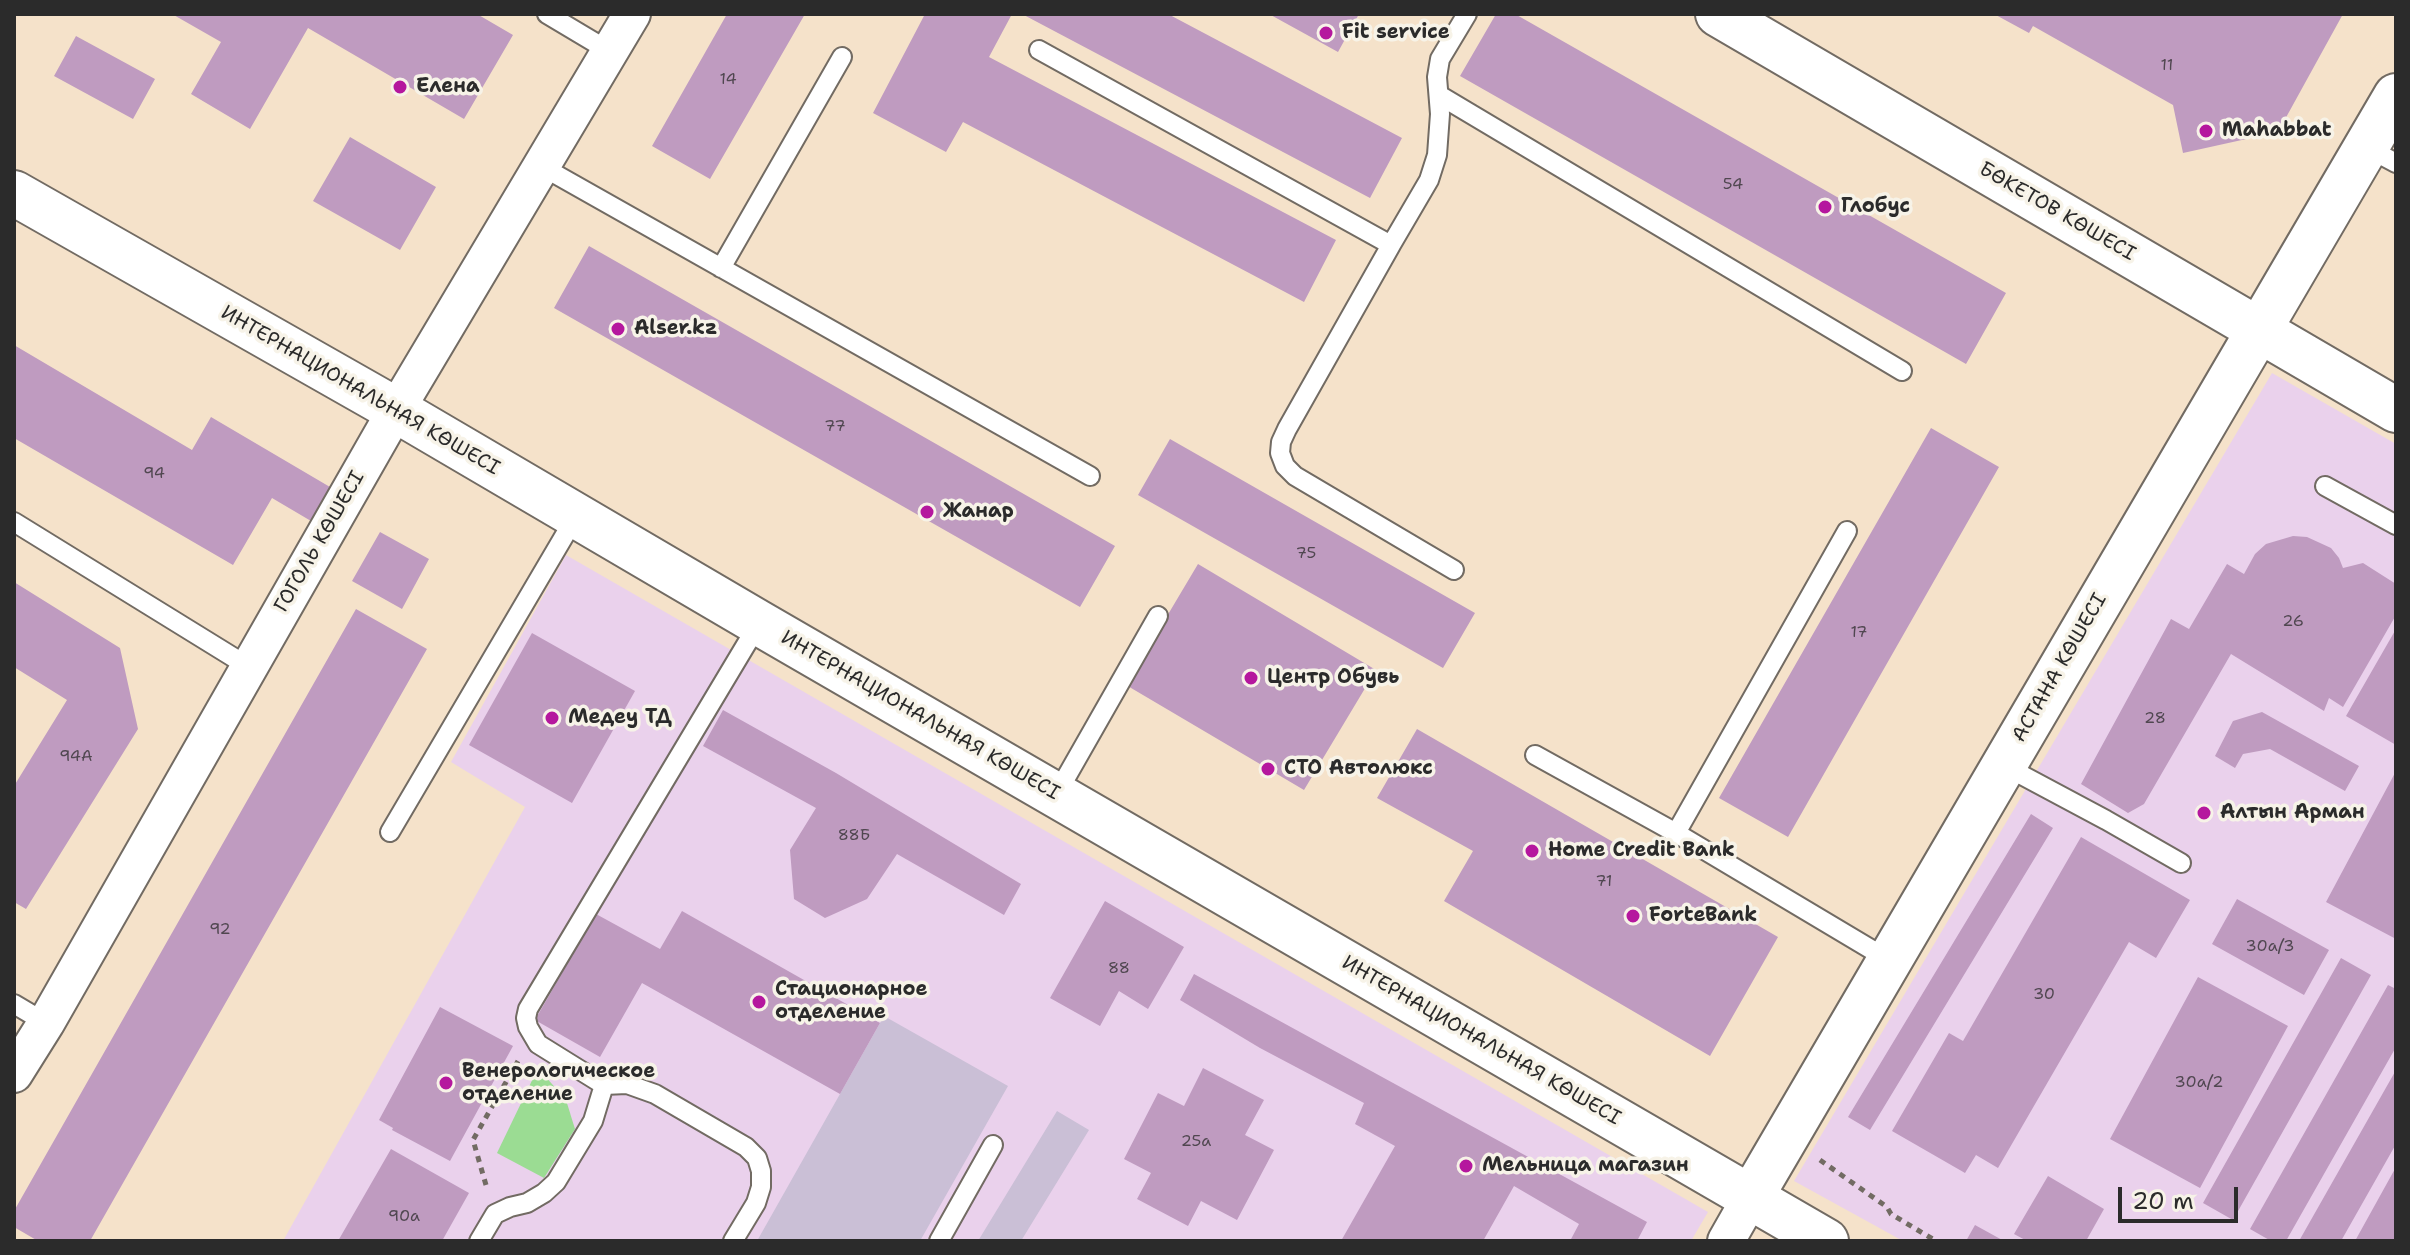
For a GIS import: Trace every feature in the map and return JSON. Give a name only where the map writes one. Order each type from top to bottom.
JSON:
[{"type":"main road","name":"БӨКЕТОВ КӨШЕСІ","points":[[1718,14],[2396,410]]},
{"type":"main road","name":"АСТАНА КӨШЕСІ","points":[[1751,1197],[2259,330],[2381,155],[2396,96]]},
{"type":"main road","name":"ИНТЕРНАЦИОНАЛЬНАЯ КӨШЕСІ","points":[[14,193],[396,410],[1826,1241]]},
{"type":"street","name":"ГОГОЛЬ КӨШЕСІ","points":[[14,1074],[396,410],[632,14]]},
{"type":"street","name":"АСТАНА КӨШЕСІ","points":[[1726,1241],[1751,1197]]},
{"type":"lane","points":[[547,14],[609,51]]},
{"type":"lane","points":[[1454,570],[1295,476],[1285,466],[1280,453],[1287,429],[1429,180],[1437,155],[1437,77],[1440,59],[1467,14]]},
{"type":"lane","points":[[1039,50],[1391,245]]},
{"type":"lane","points":[[721,268],[842,57]]},
{"type":"lane","points":[[1439,95],[1902,371]]},
{"type":"lane","points":[[541,166],[1090,476]]},
{"type":"lane","points":[[2325,486],[2396,525]]},
{"type":"lane","points":[[390,832],[576,516]]},
{"type":"lane","points":[[14,522],[249,667]]},
{"type":"lane","points":[[1676,833],[1847,531]]},
{"type":"lane","points":[[1056,795],[1158,616]]},
{"type":"lane","points":[[733,1241],[756,1203],[761,1187],[757,1158],[746,1147],[655,1094],[627,1084],[604,1085],[538,1044],[526,1018],[528,1009],[759,623]]},
{"type":"lane","points":[[1535,755],[1676,833],[1889,960]]},
{"type":"lane","points":[[2003,765],[2181,863]]},
{"type":"lane","points":[[14,1004],[46,1023]]},
{"type":"lane","points":[[479,1241],[495,1214],[527,1203],[556,1182],[593,1121],[604,1085]]},
{"type":"lane","points":[[939,1241],[993,1145]]},
{"type":"path","points":[[495,1214],[473,1140],[532,1035]]},
{"type":"path","points":[[1786,1136],[1887,1207],[1891,1214],[1936,1241]]},
{"type":"shaded area","name":"Алтын Арман","points":[[2272,373],[2396,444],[2396,1241],[1903,1241],[1794,1181]]},
{"type":"shaded area","points":[[566,555],[1708,1212],[1691,1241],[283,1241],[525,807],[451,762]]},
{"type":"shaded area","points":[[884,1016],[1008,1086],[920,1241],[757,1241]]},
{"type":"shaded area","points":[[1057,1111],[1089,1130],[1021,1241],[978,1241]]},
{"type":"green space","points":[[538,1068],[566,1100],[575,1129],[544,1178],[497,1153]]},
{"type":"building","points":[[172,14],[477,14],[513,35],[464,119],[308,28],[250,129],[191,94],[221,42]]},
{"type":"building","points":[[727,14],[805,14],[710,179],[652,146]]},
{"type":"building","points":[[925,14],[1012,14],[989,57],[1336,240],[1304,302],[963,122],[946,152],[873,113]]},
{"type":"building","points":[[1022,14],[1168,14],[1402,138],[1370,198]]},
{"type":"building","name":"Fit service","points":[[1269,14],[1359,14],[1338,52]]},
{"type":"building","points":[[1496,14],[1515,14],[2006,293],[1966,364],[1460,76]]},
{"type":"building","points":[[1994,14],[2343,14],[2278,132],[2183,153],[2173,105],[2033,26],[2029,33]]},
{"type":"building","points":[[76,36],[155,79],[133,119],[54,76]]},
{"type":"building","points":[[350,137],[436,187],[400,250],[313,201]]},
{"type":"building","points":[[589,246],[1115,546],[1080,607],[554,308]]},
{"type":"building","points":[[14,345],[192,450],[211,417],[330,487],[311,521],[272,498],[233,565],[14,438]]},
{"type":"building","points":[[1931,428],[1999,467],[1788,837],[1719,798]]},
{"type":"building","points":[[1170,439],[1475,613],[1443,668],[1138,495]]},
{"type":"building","points":[[380,532],[429,559],[402,609],[352,581]]},
{"type":"building","points":[[2293,536],[2307,537],[2331,548],[2343,568],[2363,563],[2396,584],[2396,615],[2343,707],[2329,698],[2324,711],[2231,654],[2144,804],[2128,813],[2081,784],[2171,619],[2189,629],[2227,564],[2244,574],[2255,554],[2266,544]]},
{"type":"building","name":"Центр Обувь","points":[[1198,564],[1376,670],[1304,790],[1126,685]]},
{"type":"building","points":[[14,582],[120,648],[138,729],[26,909],[14,902],[14,786],[67,700],[14,667]]},
{"type":"building","points":[[356,609],[427,649],[90,1241],[38,1241],[14,1227],[14,1211]]},
{"type":"building","points":[[2396,629],[2396,745],[2346,716]]},
{"type":"building","name":"Медеу ТД","points":[[532,633],[635,691],[572,803],[469,745]]},
{"type":"building","points":[[723,710],[836,773],[1021,884],[1004,915],[897,854],[867,899],[825,918],[794,899],[790,850],[816,808],[703,746]]},
{"type":"building","points":[[2262,712],[2359,766],[2345,791],[2270,749],[2243,754],[2235,768],[2215,756],[2233,721]]},
{"type":"building","points":[[1417,729],[1778,937],[1710,1056],[1444,901],[1473,851],[1377,798]]},
{"type":"building","points":[[2396,771],[2396,939],[2326,902]]},
{"type":"building","points":[[2031,814],[2053,828],[1870,1130],[1848,1117]]},
{"type":"building","points":[[2081,837],[2190,900],[2156,958],[2129,942],[1998,1168],[1976,1155],[1965,1173],[1892,1131],[1949,1033],[1963,1041]]},
{"type":"building","points":[[2237,899],[2329,950],[2304,995],[2212,944]]},
{"type":"building","points":[[1105,901],[1184,947],[1148,1009],[1119,991],[1100,1026],[1050,998]]},
{"type":"building","name":"Стационарное отделение","points":[[682,911],[880,1023],[840,1094],[642,983],[600,1057],[535,1020],[596,914],[660,949]]},
{"type":"building","points":[[2341,958],[2371,975],[2233,1220],[2203,1203]]},
{"type":"building","name":"Мельница магазин","points":[[1194,974],[1647,1222],[1637,1241],[1570,1241],[1579,1224],[1514,1186],[1483,1241],[1341,1241],[1395,1146],[1355,1124],[1364,1103],[1260,1048],[1180,1000]]},
{"type":"building","points":[[2198,977],[2288,1026],[2200,1188],[2110,1139]]},
{"type":"building","points":[[2388,985],[2396,989],[2396,1047],[2286,1241],[2271,1241],[2250,1229]]},
{"type":"building","name":"Венерологическое отделение","points":[[440,1007],[513,1046],[450,1161],[379,1120]]},
{"type":"building","points":[[1203,1068],[1264,1100],[1245,1135],[1274,1150],[1237,1220],[1201,1201],[1188,1226],[1137,1199],[1151,1173],[1124,1159],[1158,1093],[1184,1106]]},
{"type":"building","points":[[2396,1070],[2396,1144],[2341,1241],[2299,1241]]},
{"type":"building","points":[[391,1149],[469,1193],[442,1241],[338,1241]]},
{"type":"building","points":[[2396,1167],[2396,1241],[2355,1241]]},
{"type":"building","points":[[2048,1176],[2104,1209],[2086,1241],[2027,1241],[2014,1234]]},
{"type":"building","points":[[1975,1225],[2004,1241],[1966,1241]]},
{"type":"place","name":"Fit service","points":[[1326,33]]},
{"type":"place","name":"Елена","points":[[400,87]]},
{"type":"place","name":"Mahabbat","points":[[2206,131]]},
{"type":"place","name":"Глобус","points":[[1825,207]]},
{"type":"place","name":"Alser.kz","points":[[618,329]]},
{"type":"place","name":"Жанар","points":[[927,512]]},
{"type":"place","name":"Центр Обувь","points":[[1251,678]]},
{"type":"place","name":"Медеу ТД","points":[[552,718]]},
{"type":"place","name":"СТО Автолюкс","points":[[1268,769]]},
{"type":"place","name":"Алтын Арман","points":[[2204,813]]},
{"type":"place","name":"Home Credit Bank","points":[[1532,851]]},
{"type":"place","name":"ForteBank","points":[[1633,916]]},
{"type":"place","name":"Стационарное отделение","points":[[759,1002]]},
{"type":"place","name":"Венерологическое отделение","points":[[446,1083]]},
{"type":"place","name":"Мельница магазин","points":[[1466,1166]]}]
